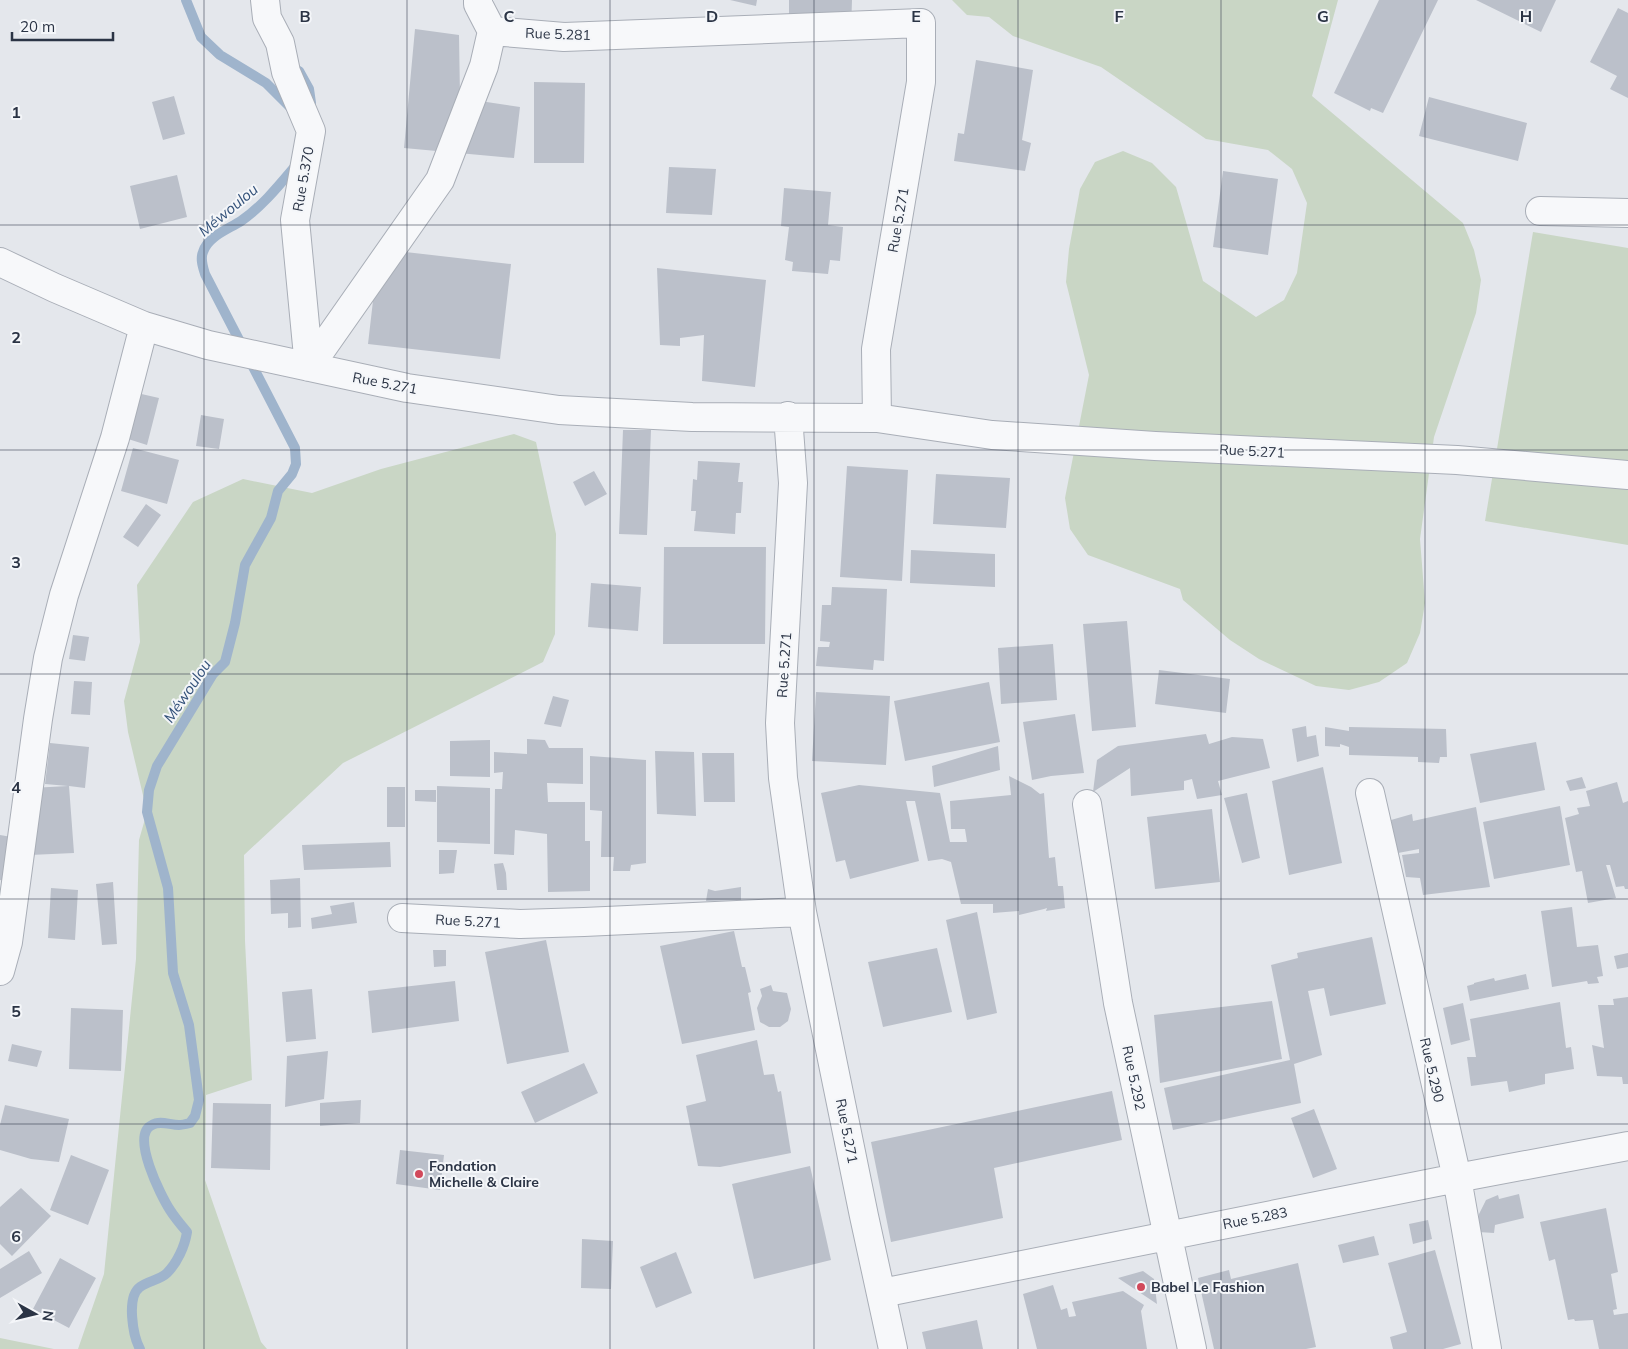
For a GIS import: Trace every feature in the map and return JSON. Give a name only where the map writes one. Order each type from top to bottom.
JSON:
[{"type":"street","name":"Rue 5.370","points":[[265,0],[267,18],[280,43],[286,72],[312,131],[295,220],[309,367]]},
{"type":"street","points":[[309,367],[440,180],[484,66],[492,30],[478,4],[478,0]]},
{"type":"street","name":"Rue 5.271","points":[[877,418],[876,349],[921,82],[921,23]]},
{"type":"street","name":"Rue 5.281","points":[[492,30],[564,37],[921,23]]},
{"type":"street","points":[[1540,211],[1628,213]]},
{"type":"street","name":"Rue 5.271","points":[[0,262],[144,326],[208,345],[407,388],[558,410],[692,417],[788,416],[877,418],[992,435],[1155,446],[1457,460],[1628,475]]},
{"type":"street","points":[[0,972],[8,942],[48,658],[64,595],[115,438],[144,326]]},
{"type":"street","name":"Rue 5.271","points":[[788,416],[793,483],[780,723],[784,778],[802,912],[893,1349]]},
{"type":"street","name":"Rue 5.290","points":[[1370,793],[1457,1178],[1487,1349]]},
{"type":"street","name":"Rue 5.292","points":[[1088,804],[1118,1003],[1192,1349]]},
{"type":"street","name":"Rue 5.271","points":[[402,918],[520,924],[802,912]]},
{"type":"street","name":"Rue 5.283","points":[[882,1293],[1457,1178],[1628,1146]]},
{"type":"green space","points":[[952,0],[1338,0],[1312,96],[1463,223],[1474,250],[1481,280],[1476,313],[1434,437],[1420,539],[1425,603],[1420,633],[1407,663],[1379,682],[1349,690],[1316,686],[1259,659],[1230,640],[1183,600],[1180,589],[1088,555],[1070,529],[1065,498],[1089,375],[1066,282],[1069,249],[1080,189],[1095,162],[1123,151],[1152,163],[1176,187],[1203,281],[1256,317],[1284,300],[1297,273],[1307,203],[1292,169],[1268,150],[1206,139],[1101,67],[1013,36],[989,17],[967,15]]},
{"type":"green space","points":[[1533,232],[1628,248],[1628,545],[1485,521]]},
{"type":"green space","points":[[514,434],[536,442],[556,534],[555,634],[543,662],[343,763],[244,855],[245,941],[252,1080],[206,1095],[205,1180],[261,1342],[267,1349],[78,1349],[104,1274],[136,959],[139,840],[147,812],[128,732],[124,701],[140,642],[137,585],[193,502],[243,479],[312,493],[381,469]]},
{"type":"green space","points":[[0,1338],[54,1349],[0,1349]]},
{"type":"building","points":[[730,0],[757,0],[756,6]]},
{"type":"building","points":[[789,0],[852,0],[851,31],[789,29]]},
{"type":"building","points":[[1379,0],[1438,0],[1383,113],[1371,108],[1370,111],[1334,93]]},
{"type":"building","points":[[1476,0],[1556,0],[1541,32]]},
{"type":"building","points":[[1618,8],[1628,13],[1628,98],[1610,89],[1617,76],[1590,62]]},
{"type":"building","points":[[415,29],[459,35],[460,98],[520,107],[514,158],[404,148]]},
{"type":"building","points":[[976,60],[1033,70],[1022,140],[1031,143],[1025,171],[954,161],[958,133],[964,134]]},
{"type":"building","points":[[534,82],[585,83],[584,163],[534,163]]},
{"type":"building","points":[[174,96],[185,134],[163,140],[152,102]]},
{"type":"building","points":[[1429,97],[1527,123],[1518,161],[1419,136]]},
{"type":"building","points":[[669,167],[716,169],[712,215],[666,213]]},
{"type":"building","points":[[1223,171],[1278,179],[1268,255],[1213,247]]},
{"type":"building","points":[[177,175],[187,217],[140,229],[130,186]]},
{"type":"building","points":[[784,188],[831,192],[828,225],[843,227],[840,261],[830,260],[828,274],[792,271],[793,262],[785,260],[789,227],[781,226]]},
{"type":"building","points":[[379,249],[511,264],[500,359],[368,344]]},
{"type":"building","points":[[657,268],[766,280],[755,387],[702,381],[704,335],[680,338],[680,346],[660,345]]},
{"type":"building","points":[[137,393],[159,398],[147,445],[125,438]]},
{"type":"building","points":[[201,415],[224,419],[219,449],[196,446]]},
{"type":"building","points":[[623,430],[651,430],[647,535],[619,534]]},
{"type":"building","points":[[133,448],[179,460],[167,504],[121,491]]},
{"type":"building","points":[[698,461],[740,463],[738,482],[743,482],[741,513],[736,513],[735,534],[694,531],[696,511],[691,511],[693,479],[697,480]]},
{"type":"building","points":[[847,466],[908,470],[902,581],[840,577]]},
{"type":"building","points":[[594,471],[607,494],[585,506],[573,482]]},
{"type":"building","points":[[936,474],[1010,478],[1006,528],[933,524]]},
{"type":"building","points":[[146,504],[161,515],[138,547],[123,537]]},
{"type":"building","points":[[664,547],[766,547],[765,644],[663,644]]},
{"type":"building","points":[[911,550],[995,554],[995,587],[910,583]]},
{"type":"building","points":[[591,583],[641,587],[638,631],[588,627]]},
{"type":"building","points":[[832,587],[887,589],[884,661],[874,660],[873,670],[816,666],[818,647],[829,647],[830,642],[820,641],[822,605],[831,605]]},
{"type":"building","points":[[1127,621],[1136,727],[1092,731],[1083,624]]},
{"type":"building","points":[[73,635],[89,637],[85,661],[69,659]]},
{"type":"building","points":[[1053,644],[1057,700],[1001,704],[998,648]]},
{"type":"building","points":[[1159,670],[1230,679],[1226,713],[1155,704]]},
{"type":"building","points":[[74,681],[92,682],[90,715],[71,714]]},
{"type":"building","points":[[989,682],[1000,742],[905,761],[894,701]]},
{"type":"building","points":[[816,692],[890,696],[886,765],[812,761]]},
{"type":"building","points":[[553,696],[569,700],[561,727],[544,724]]},
{"type":"building","points":[[1075,714],[1084,773],[1032,780],[1023,722]]},
{"type":"building","points":[[1306,726],[1307,737],[1316,735],[1319,756],[1297,762],[1292,729]]},
{"type":"building","points":[[1325,727],[1349,731],[1349,727],[1446,729],[1447,757],[1440,757],[1439,763],[1418,762],[1418,757],[1349,755],[1349,747],[1340,744],[1340,747],[1325,746]]},
{"type":"building","points":[[1206,734],[1209,744],[1232,737],[1263,739],[1270,768],[1218,781],[1222,795],[1197,799],[1192,779],[1184,781],[1184,790],[1131,796],[1130,768],[1093,792],[1097,760],[1118,746]]},
{"type":"building","points":[[527,739],[545,740],[549,748],[583,748],[583,784],[547,783],[548,802],[585,802],[585,841],[590,841],[590,891],[548,892],[547,834],[515,830],[514,855],[494,854],[495,789],[502,789],[503,772],[494,773],[494,752],[527,754]]},
{"type":"building","points":[[490,740],[490,777],[450,776],[450,741]]},
{"type":"building","points":[[1536,742],[1545,790],[1480,803],[1470,754]]},
{"type":"building","points":[[50,743],[89,747],[85,788],[69,786],[74,853],[30,855],[31,788],[68,786],[45,784]]},
{"type":"building","points":[[998,746],[1000,770],[934,787],[932,766]]},
{"type":"building","points":[[655,751],[694,752],[696,816],[657,814]]},
{"type":"building","points":[[702,753],[734,753],[735,802],[704,802]]},
{"type":"building","points":[[590,756],[646,760],[646,863],[631,865],[630,871],[613,871],[614,857],[601,857],[602,811],[590,810]]},
{"type":"building","points":[[1323,767],[1342,863],[1289,875],[1272,781]]},
{"type":"building","points":[[1009,776],[1031,787],[1040,794],[1044,793],[1049,858],[1055,857],[1058,886],[1063,886],[1065,908],[1046,911],[1047,908],[1019,915],[1019,911],[993,913],[993,904],[961,904],[951,862],[942,859],[928,861],[915,801],[906,801],[919,861],[850,879],[845,860],[836,862],[821,793],[859,785],[940,793],[950,842],[967,842],[965,829],[951,829],[950,801],[1011,795]]},
{"type":"building","points":[[1582,777],[1586,788],[1570,791],[1566,781]]},
{"type":"building","points":[[1617,782],[1623,803],[1628,801],[1628,889],[1625,889],[1624,886],[1616,887],[1610,865],[1606,865],[1616,898],[1588,903],[1582,871],[1576,872],[1565,818],[1579,814],[1577,808],[1590,806],[1586,791]]},
{"type":"building","points":[[437,786],[490,788],[490,844],[437,842]]},
{"type":"building","points":[[387,787],[405,787],[405,827],[387,827]]},
{"type":"building","points":[[415,790],[436,790],[436,802],[415,801]]},
{"type":"building","points":[[1247,793],[1260,858],[1242,863],[1224,798]]},
{"type":"building","points":[[1560,806],[1570,865],[1494,879],[1483,822]]},
{"type":"building","points":[[1476,807],[1490,887],[1423,895],[1420,878],[1406,877],[1402,855],[1419,853],[1419,849],[1398,853],[1391,820],[1412,814],[1413,821]]},
{"type":"building","points":[[1212,809],[1220,882],[1155,889],[1147,817]]},
{"type":"building","points":[[0,835],[23,839],[15,883],[0,880]]},
{"type":"building","points":[[390,842],[391,867],[304,870],[302,845]]},
{"type":"building","points":[[439,850],[457,850],[454,873],[439,874]]},
{"type":"building","points":[[503,863],[506,873],[507,890],[497,890],[494,864]]},
{"type":"building","points":[[300,878],[301,927],[288,928],[288,913],[271,914],[270,880]]},
{"type":"building","points":[[113,882],[117,944],[102,945],[96,884]]},
{"type":"building","points":[[741,887],[741,900],[706,901],[708,889],[715,891]]},
{"type":"building","points":[[51,888],[78,890],[75,940],[48,938]]},
{"type":"building","points":[[354,902],[357,923],[312,929],[311,918],[332,914],[330,906]]},
{"type":"building","points":[[1572,907],[1577,947],[1598,945],[1603,976],[1597,977],[1599,983],[1588,984],[1587,981],[1552,987],[1541,911]]},
{"type":"building","points":[[977,912],[997,1013],[967,1020],[946,920]]},
{"type":"building","points":[[734,931],[742,967],[745,967],[751,992],[748,993],[755,1030],[682,1044],[660,946]]},
{"type":"building","points":[[1372,937],[1386,1004],[1330,1016],[1324,988],[1308,991],[1322,1055],[1294,1064],[1301,1103],[1173,1130],[1164,1088],[1290,1060],[1271,965],[1298,958],[1297,953]]},
{"type":"building","points":[[546,940],[569,1052],[507,1064],[485,952]]},
{"type":"building","points":[[937,948],[952,1012],[883,1027],[868,962]]},
{"type":"building","points":[[433,950],[446,950],[446,966],[434,967]]},
{"type":"building","points":[[1628,953],[1628,967],[1617,969],[1614,956]]},
{"type":"building","points":[[1526,974],[1529,989],[1470,1001],[1467,986],[1494,978],[1495,981]]},
{"type":"building","points":[[455,981],[459,1021],[372,1033],[368,991]]},
{"type":"building","points":[[771,985],[773,991],[787,993],[791,1009],[788,1021],[780,1027],[769,1027],[760,1022],[757,1008],[762,996],[760,989]]},
{"type":"building","points":[[312,989],[316,1039],[286,1042],[282,992]]},
{"type":"building","points":[[1628,997],[1628,1084],[1623,1084],[1622,1077],[1597,1076],[1592,1045],[1604,1048],[1598,1005],[1614,1005],[1613,999]]},
{"type":"building","points":[[1272,1001],[1282,1059],[1160,1083],[1154,1015]]},
{"type":"building","points":[[1560,1002],[1566,1048],[1571,1047],[1574,1069],[1545,1074],[1545,1084],[1509,1092],[1507,1081],[1471,1086],[1467,1057],[1476,1057],[1470,1019]]},
{"type":"building","points":[[1463,1003],[1470,1040],[1451,1045],[1443,1008]]},
{"type":"building","points":[[71,1008],[123,1010],[121,1071],[69,1069]]},
{"type":"building","points":[[757,1040],[764,1075],[774,1074],[778,1092],[781,1091],[791,1153],[720,1167],[698,1166],[686,1106],[706,1101],[696,1055]]},
{"type":"building","points":[[12,1044],[42,1051],[37,1067],[8,1061]]},
{"type":"building","points":[[328,1051],[324,1099],[285,1107],[287,1056]]},
{"type":"building","points":[[584,1063],[598,1093],[535,1123],[521,1092]]},
{"type":"building","points":[[1112,1091],[1122,1140],[994,1168],[1003,1218],[891,1242],[871,1142]]},
{"type":"building","points":[[361,1100],[360,1123],[320,1126],[320,1103]]},
{"type":"building","points":[[213,1103],[271,1104],[270,1170],[211,1168]]},
{"type":"building","points":[[5,1105],[69,1119],[59,1162],[31,1159],[0,1150],[0,1125]]},
{"type":"building","points":[[1314,1109],[1337,1169],[1313,1178],[1291,1118]]},
{"type":"building","points":[[400,1150],[444,1155],[440,1190],[396,1184]]},
{"type":"building","points":[[71,1155],[109,1170],[88,1225],[50,1210]]},
{"type":"building","points":[[810,1166],[831,1260],[754,1279],[732,1184]]},
{"type":"building","points":[[21,1188],[51,1216],[12,1256],[0,1244],[0,1207]]},
{"type":"building","points":[[1519,1194],[1524,1218],[1495,1225],[1494,1233],[1478,1232],[1479,1214],[1486,1200],[1498,1195],[1499,1199]]},
{"type":"building","points":[[1606,1208],[1618,1272],[1611,1274],[1617,1309],[1613,1310],[1614,1315],[1628,1313],[1628,1349],[1599,1349],[1593,1320],[1568,1320],[1555,1259],[1549,1261],[1540,1222]]},
{"type":"building","points":[[1428,1220],[1432,1239],[1413,1244],[1409,1224]]},
{"type":"building","points":[[1374,1236],[1379,1255],[1343,1263],[1338,1245]]},
{"type":"building","points":[[582,1239],[613,1241],[611,1289],[581,1288]]},
{"type":"building","points":[[1435,1250],[1461,1344],[1443,1349],[1393,1349],[1390,1337],[1407,1332],[1388,1263]]},
{"type":"building","points":[[29,1251],[42,1273],[0,1298],[0,1269]]},
{"type":"building","points":[[676,1252],[692,1293],[656,1308],[640,1267]]},
{"type":"building","points":[[60,1258],[96,1278],[69,1328],[33,1309]]},
{"type":"building","points":[[1298,1263],[1316,1347],[1306,1349],[1214,1349],[1198,1278],[1229,1270],[1231,1279]]},
{"type":"building","points":[[1143,1271],[1154,1279],[1157,1304],[1118,1278]]},
{"type":"building","points":[[1053,1285],[1061,1310],[1067,1308],[1069,1317],[1076,1316],[1072,1302],[1123,1291],[1144,1305],[1141,1311],[1147,1349],[1037,1349],[1023,1294]]},
{"type":"building","points":[[977,1320],[983,1349],[926,1349],[922,1332]]},
{"type":"waterway","points":[[186,0],[201,37],[220,55],[266,83],[292,109]]},
{"type":"waterway","name":"Méwoulou","points":[[299,71],[309,89],[311,103]]},
{"type":"waterway","name":"Méwoulou","points":[[140,1349],[133,1326],[133,1299],[140,1287],[161,1277],[171,1269],[180,1254],[187,1232],[170,1210],[149,1166],[144,1141],[146,1131],[152,1125],[158,1123],[179,1125],[190,1123],[195,1116],[199,1100],[189,1025],[173,973],[168,888],[147,812],[149,790],[157,766],[213,674],[225,662],[235,623],[245,565],[271,518],[278,491],[292,474],[296,464],[295,448],[205,274],[202,257],[206,246],[214,237],[241,221],[257,208],[298,163]]},
{"type":"place","name":"Fondation Michelle & Claire","points":[[419,1174]]},
{"type":"place","name":"Babel Le Fashion","points":[[1141,1287]]}]
